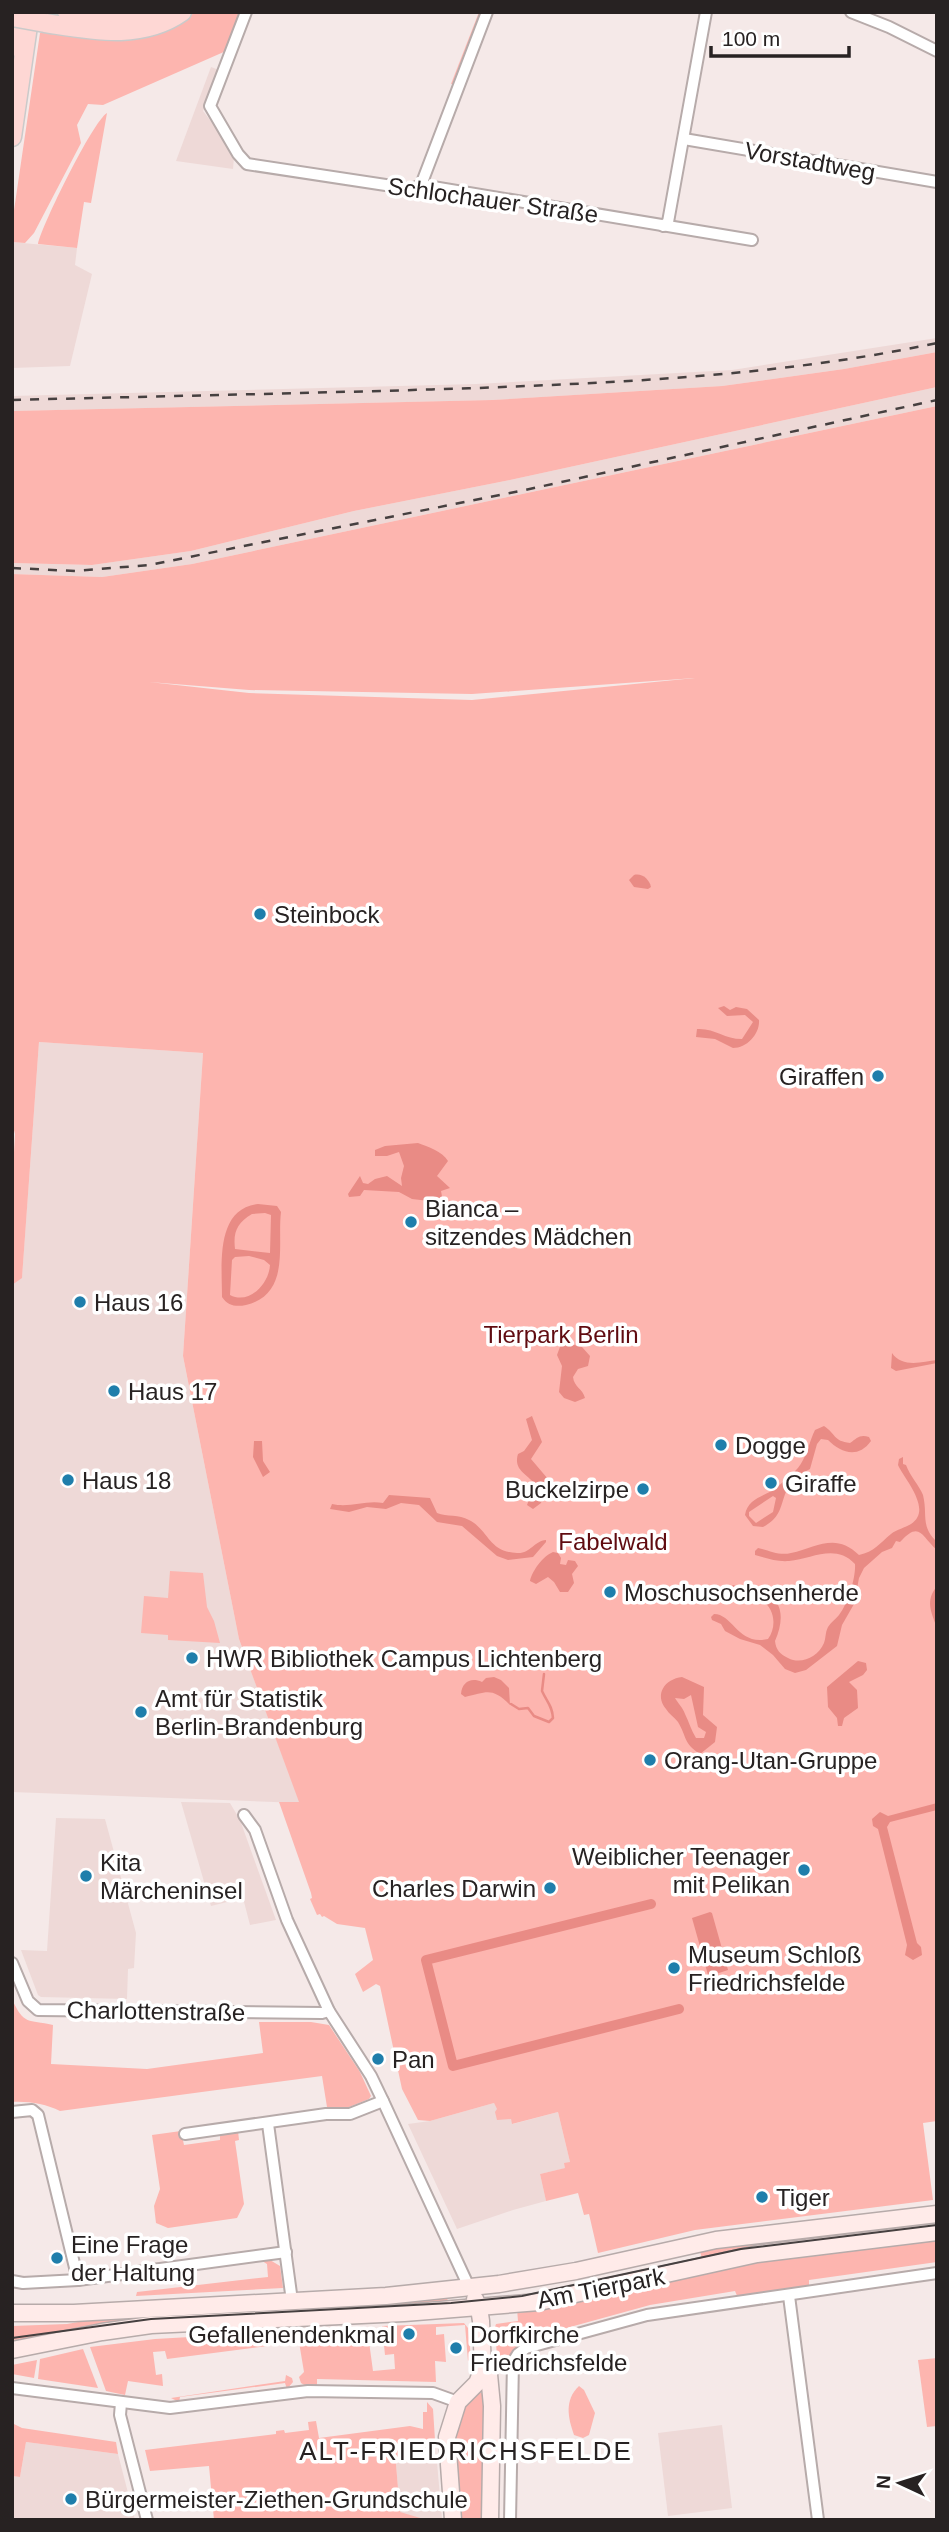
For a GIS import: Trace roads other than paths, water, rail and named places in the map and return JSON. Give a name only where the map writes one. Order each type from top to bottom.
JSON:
[{"type":"main road","points":[[12,47],[17,12]]},
{"type":"main road","points":[[12,137],[30,12]]},
{"type":"main road","points":[[67,12],[120,19],[157,12]]},
{"type":"main road","points":[[12,17],[92,30],[141,30],[160,24],[182,12]]},
{"type":"main road","name":"Am Tierpark","points":[[13,2313],[74,2313],[386,2296],[541,2278],[716,2240],[937,2214]]},
{"type":"main road","name":"Am Tierpark","points":[[15,2350],[151,2325],[479,2308],[539,2302],[757,2254],[937,2232]]},
{"type":"main road","points":[[453,2520],[447,2446],[449,2430],[458,2402],[481,2378],[484,2355],[479,2308],[469,2287]]},
{"type":"main road","points":[[484,2355],[489,2368],[491,2420],[490,2520]]},
{"type":"street","name":"Schlochauer Straße","points":[[246,12],[210,106],[245,163],[412,189],[421,185],[752,240]]},
{"type":"street","points":[[421,185],[487,12]]},
{"type":"street","points":[[663,226],[668,222],[706,12]]},
{"type":"street","points":[[851,12],[937,51]]},
{"type":"street","name":"Vorstadtweg","points":[[684,139],[937,182]]},
{"type":"street","points":[[244,1815],[255,1830],[287,1920],[329,2011],[371,2077],[469,2287]]},
{"type":"street","name":"Charlottenstraße","points":[[12,1963],[28,2001],[38,2010],[329,2011]]},
{"type":"street","points":[[184,2134],[326,2114],[349,2114],[383,2101]]},
{"type":"street","points":[[12,2112],[32,2110],[37,2115],[78,2280]]},
{"type":"street","points":[[268,2124],[292,2301]]},
{"type":"street","points":[[12,2281],[23,2283],[78,2280],[286,2252]]},
{"type":"street","name":"Am Tierpark","points":[[512,2421],[513,2367],[518,2354],[526,2348],[647,2315],[937,2273]]},
{"type":"street","points":[[789,2296],[818,2520]]},
{"type":"street","points":[[12,2388],[170,2408],[307,2391],[433,2393],[458,2402]]},
{"type":"street","points":[[121,2403],[120,2415],[148,2520]]},
{"type":"street","points":[[491,2420],[512,2421],[510,2520]]},
{"type":"waterway","points":[[511,1704],[519,1709],[528,1708],[534,1716],[549,1722],[553,1718],[542,1691],[544,1674]]},
{"type":"waterway","points":[[651,1904],[426,1960],[453,2066],[679,2009]]},
{"type":"tram line","points":[[12,2338],[151,2319],[451,2303],[522,2296],[741,2249],[937,2225]]},
{"type":"railway","points":[[12,400],[478,388],[651,380],[823,363],[937,343]]},
{"type":"railway","points":[[12,568],[75,571],[149,565],[525,490],[937,400]]},
{"type":"place","name":"Steinbock","points":[[260,914]]},
{"type":"place","name":"Giraffen","points":[[878,1076]]},
{"type":"place","name":"Bianca – sitzendes Mädchen","points":[[411,1222]]},
{"type":"place","name":"Haus 16","points":[[80,1302]]},
{"type":"place","name":"Haus 17","points":[[114,1391]]},
{"type":"place","name":"Dogge","points":[[721,1445]]},
{"type":"place","name":"Haus 18","points":[[68,1480]]},
{"type":"place","name":"Giraffe","points":[[771,1483]]},
{"type":"place","name":"Buckelzirpe","points":[[643,1489]]},
{"type":"place","name":"Moschusochsenherde","points":[[610,1592]]},
{"type":"place","name":"HWR Bibliothek Campus Lichtenberg","points":[[192,1658]]},
{"type":"place","name":"Amt für Statistik Berlin-Brandenburg","points":[[141,1712]]},
{"type":"place","name":"Orang-Utan-Gruppe","points":[[650,1760]]},
{"type":"place","name":"Weiblicher Teenager mit Pelikan","points":[[804,1870]]},
{"type":"place","name":"Kita Märcheninsel","points":[[86,1876]]},
{"type":"place","name":"Charles Darwin","points":[[550,1888]]},
{"type":"place","name":"Museum Schloß Friedrichsfelde","points":[[674,1968]]},
{"type":"place","name":"Pan","points":[[378,2059]]},
{"type":"place","name":"Tiger","points":[[762,2197]]},
{"type":"place","name":"Eine Frage der Haltung","points":[[57,2258]]},
{"type":"place","name":"Gefallenendenkmal","points":[[409,2334]]},
{"type":"place","name":"Dorfkirche Friedrichsfelde","points":[[456,2348]]},
{"type":"place","name":"Bürgermeister-Ziethen-Grundschule","points":[[71,2499]]},
{"type":"district","name":"ALT-FRIEDRICHSFELDE","points":[[466,2451]]},
{"type":"park label","name":"Tierpark Berlin","points":[[561,1334]]},
{"type":"park label","name":"Fabelwald","points":[[613,1541]]}]
